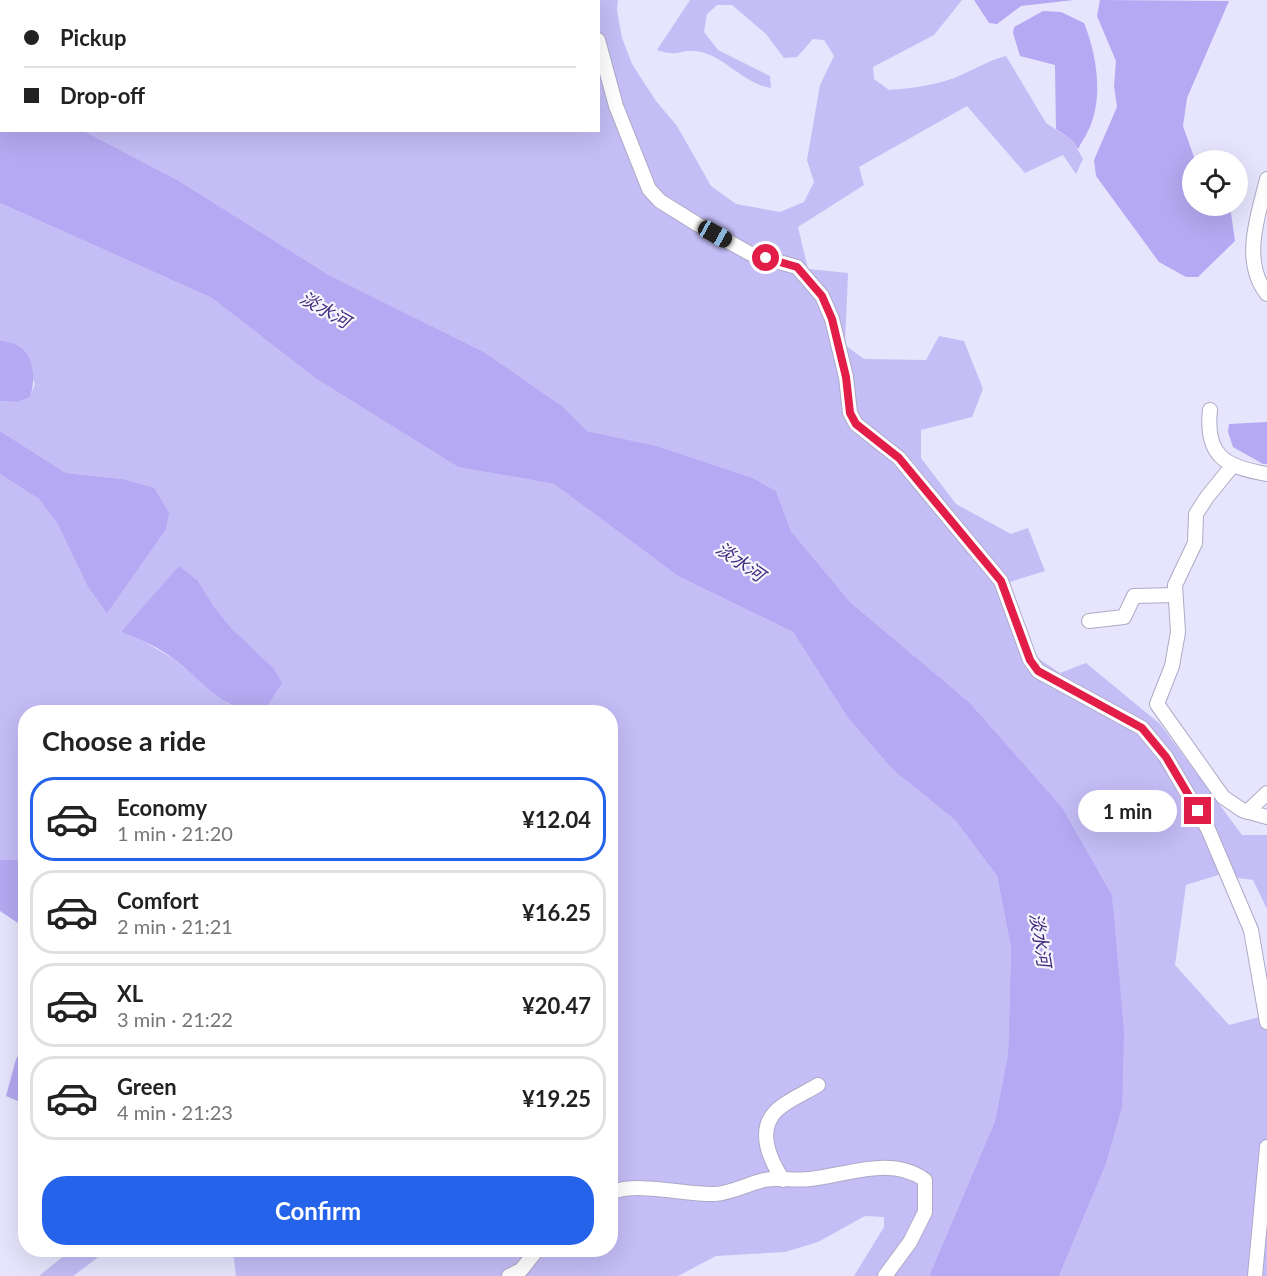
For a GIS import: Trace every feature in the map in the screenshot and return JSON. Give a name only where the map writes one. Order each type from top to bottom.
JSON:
[{"type":"street","points":[[600,45],[616,106],[649,189],[660,201],[751,254],[797,267],[822,296],[832,319],[846,377],[850,413],[856,424],[899,458],[1001,581],[1030,660],[1038,671],[1142,728],[1166,757],[1208,829],[1251,930],[1267,1022]]},
{"type":"street","points":[[1267,179],[1252,250],[1261,287],[1267,294]]},
{"type":"street","points":[[1210,410],[1208,436],[1220,454],[1233,465],[1267,474]]},
{"type":"street","points":[[1233,465],[1196,514],[1195,543],[1178,574],[1175,595],[1178,632],[1172,666],[1157,704],[1224,797],[1247,812],[1267,817]]},
{"type":"street","points":[[1089,621],[1124,617],[1134,596],[1175,595]]},
{"type":"street","points":[[1247,812],[1267,793]]},
{"type":"street","points":[[783,1180],[772,1163],[766,1138],[770,1121],[777,1110],[818,1084]]},
{"type":"street","points":[[1255,1276],[1267,1147]]},
{"type":"street","points":[[618,1191],[631,1188],[686,1194],[718,1194],[766,1180],[808,1180],[869,1169],[898,1168],[913,1172],[925,1180],[925,1212],[910,1242],[885,1276]]},
{"type":"street","points":[[509,1276],[520,1270],[531,1257]]},
{"type":"shaded area","points":[[600,0],[618,0],[617,10],[622,38],[632,64],[656,101],[677,126],[711,186],[736,204],[780,212],[804,202],[814,182],[807,160],[820,85],[834,56],[824,40],[813,39],[797,57],[784,58],[766,34],[732,5],[717,5],[707,14],[704,32],[718,50],[770,76],[771,88],[751,81],[723,62],[704,53],[688,51],[669,53],[657,50],[690,0],[962,0],[934,35],[873,67],[874,79],[889,90],[921,86],[954,78],[1006,56],[1046,123],[1073,141],[1083,159],[1076,174],[1063,155],[1025,173],[967,106],[859,167],[864,185],[798,227],[808,269],[848,273],[845,345],[864,359],[926,360],[939,336],[964,341],[983,389],[972,417],[921,430],[921,458],[956,504],[1011,534],[1028,528],[1045,571],[1010,582],[1030,653],[1060,673],[1086,663],[1160,724],[1242,835],[1267,835],[1267,909],[1253,880],[1218,875],[1186,885],[1175,965],[1229,1025],[1267,1015],[1267,1276],[1059,1276],[1106,1164],[1122,1108],[1112,895],[1062,807],[969,702],[851,603],[791,531],[776,491],[753,478],[657,446],[587,431],[562,406],[484,352],[329,275],[179,181],[86,132],[600,132]]},
{"type":"shaded area","points":[[0,203],[212,298],[315,378],[458,467],[554,484],[678,576],[793,632],[848,718],[893,770],[955,820],[997,876],[1011,948],[1008,1054],[995,1121],[929,1276],[854,1276],[884,1227],[884,1217],[865,1216],[818,1242],[785,1252],[716,1256],[678,1276],[236,1276],[234,1257],[618,1257],[618,705],[268,705],[233,630],[215,608],[198,581],[121,632],[140,639],[172,658],[232,705],[18,705],[18,860],[0,860],[0,474],[39,499],[59,524],[87,585],[122,479],[66,473],[0,431],[0,401],[18,402],[30,397],[35,384],[20,346],[0,340]]},
{"type":"shaded area","points":[[62,1257],[99,1257],[73,1276],[39,1276]]},
{"type":"water","points":[[974,0],[1074,0],[1021,6],[997,24],[989,23]]},
{"type":"water","points":[[1100,0],[1229,1],[1187,98],[1183,126],[1191,150],[1182,150],[1182,216],[1231,216],[1235,241],[1198,277],[1186,277],[1159,262],[1096,176],[1094,160],[1117,107],[1114,86],[1116,61],[1097,16]]},
{"type":"water","points":[[1043,11],[1061,12],[1084,23],[1092,47],[1097,100],[1090,127],[1078,149],[1073,141],[1056,129],[1055,65],[1020,56],[1013,33],[1014,27]]},
{"type":"water","name":"淡水河","points":[[0,132],[86,132],[179,181],[329,275],[484,352],[562,406],[587,431],[657,446],[753,478],[776,491],[791,531],[851,603],[969,702],[1062,807],[1112,895],[1124,1032],[1122,1108],[1106,1164],[1059,1276],[929,1276],[995,1121],[1008,1054],[1011,948],[997,876],[955,820],[893,770],[848,718],[793,632],[678,576],[554,484],[458,467],[315,378],[212,298],[0,203]]},
{"type":"water","points":[[0,340],[19,346],[31,363],[33,384],[30,397],[18,402],[0,401]]},
{"type":"water","points":[[1267,422],[1267,464],[1233,447],[1228,432],[1229,424]]},
{"type":"water","points":[[0,431],[66,473],[122,479],[154,488],[169,513],[166,529],[107,613],[87,585],[58,524],[39,499],[0,474]]},
{"type":"water","points":[[179,566],[198,581],[215,608],[233,630],[274,669],[282,683],[268,705],[232,705],[212,692],[169,655],[121,632]]},
{"type":"water","points":[[0,860],[18,860],[18,923],[0,911]]},
{"type":"water","points":[[18,1055],[18,1101],[6,1096]]},
{"type":"route","points":[[766,258],[797,267],[822,296],[832,319],[846,377],[850,413],[856,424],[899,458],[1001,581],[1030,660],[1038,671],[1142,728],[1166,757],[1198,811]]}]
